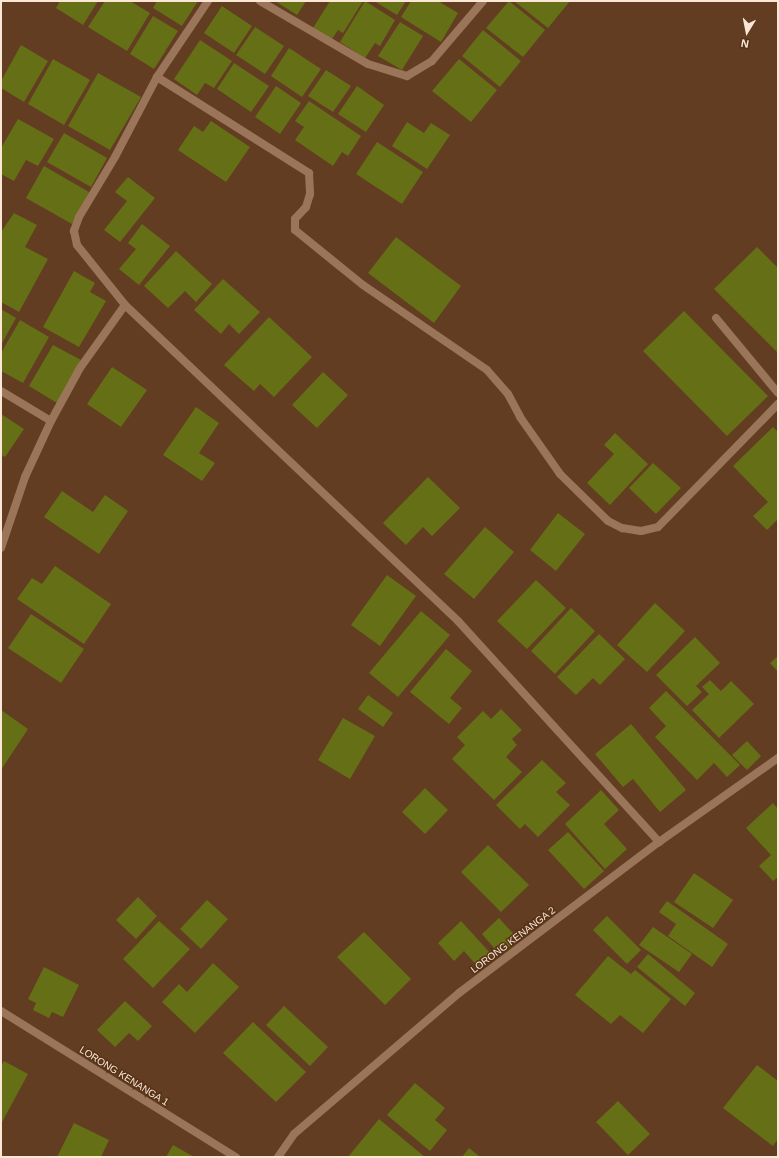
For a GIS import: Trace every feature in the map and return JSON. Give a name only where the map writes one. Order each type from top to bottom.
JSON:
[{"type":"street","points":[[208,1],[157,77],[115,157],[79,217],[74,230],[77,245],[125,306],[458,621],[659,842]]},
{"type":"street","points":[[260,1],[368,64],[407,76],[432,61],[479,2]]},
{"type":"street","points":[[157,77],[309,173],[310,194],[306,206],[295,219],[295,230],[363,285],[487,370],[508,394],[520,417],[560,474],[608,521],[622,528],[641,531],[658,527],[778,404]]},
{"type":"street","points":[[1,548],[25,477],[51,421],[80,368],[125,306]]},
{"type":"street","points":[[716,318],[778,393]]},
{"type":"street","points":[[1,391],[51,421]]},
{"type":"street","name":"LORONG KENANGA 2","points":[[278,1157],[294,1134],[459,993],[659,842],[778,758]]},
{"type":"street","name":"LORONG KENANGA 1","points":[[1,1011],[236,1157]]},
{"type":"building","points":[[60,1],[98,1],[83,25],[56,8]]},
{"type":"building","points":[[105,1],[130,1],[150,13],[127,51],[88,27]]},
{"type":"building","points":[[157,1],[198,1],[182,26],[153,8]]},
{"type":"building","points":[[275,1],[306,1],[297,15]]},
{"type":"building","points":[[330,1],[363,1],[343,33],[338,30],[332,39],[313,28]]},
{"type":"building","points":[[365,1],[395,20],[380,46],[375,43],[365,58],[340,42]]},
{"type":"building","points":[[374,1],[406,1],[397,15]]},
{"type":"building","points":[[411,1],[438,1],[458,13],[441,42],[401,17]]},
{"type":"building","points":[[509,1],[545,30],[523,57],[486,28]]},
{"type":"building","points":[[514,1],[570,1],[548,28]]},
{"type":"building","points":[[222,6],[252,26],[234,53],[204,33]]},
{"type":"building","points":[[153,16],[178,31],[154,69],[130,54]]},
{"type":"building","points":[[400,22],[423,36],[402,70],[378,56]]},
{"type":"building","points":[[255,27],[284,46],[265,74],[236,55]]},
{"type":"building","points":[[483,30],[521,61],[500,87],[462,56]]},
{"type":"building","points":[[200,40],[232,61],[214,88],[205,83],[197,95],[174,79]]},
{"type":"building","points":[[21,45],[48,61],[24,102],[1,88],[1,81]]},
{"type":"building","points":[[289,48],[321,69],[302,97],[271,76]]},
{"type":"building","points":[[53,59],[90,80],[64,125],[28,104]]},
{"type":"building","points":[[459,59],[497,90],[471,122],[432,91]]},
{"type":"building","points":[[234,63],[269,86],[251,112],[217,89]]},
{"type":"building","points":[[326,70],[351,86],[333,112],[308,96]]},
{"type":"building","points":[[98,73],[141,97],[110,150],[68,126]]},
{"type":"building","points":[[276,86],[301,103],[280,134],[255,117]]},
{"type":"building","points":[[357,86],[384,105],[366,132],[338,114]]},
{"type":"building","points":[[309,101],[361,136],[348,156],[342,152],[333,166],[295,140],[304,127],[295,121]]},
{"type":"building","points":[[18,119],[54,139],[38,166],[26,160],[14,181],[1,174],[1,148]]},
{"type":"building","points":[[211,121],[250,147],[226,182],[178,150],[194,126],[203,132]]},
{"type":"building","points":[[407,122],[424,133],[431,123],[450,135],[427,169],[392,146]]},
{"type":"building","points":[[64,133],[107,158],[91,187],[47,162]]},
{"type":"building","points":[[377,142],[423,172],[402,204],[356,174]]},
{"type":"building","points":[[44,166],[89,192],[72,224],[26,198]]},
{"type":"building","points":[[128,177],[155,198],[120,242],[104,230],[127,201],[115,192]]},
{"type":"building","points":[[14,213],[37,225],[25,247],[48,259],[19,312],[1,302],[1,232]]},
{"type":"building","points":[[142,224],[170,246],[139,285],[119,269],[136,249],[128,243]]},
{"type":"building","points":[[396,237],[461,286],[434,323],[368,273]]},
{"type":"building","points":[[757,247],[778,268],[778,353],[714,289]]},
{"type":"building","points":[[176,251],[212,284],[196,302],[185,291],[168,308],[144,286]]},
{"type":"building","points":[[74,271],[95,283],[90,292],[106,301],[79,347],[43,327]]},
{"type":"building","points":[[223,279],[260,312],[239,334],[229,324],[221,334],[194,310]]},
{"type":"building","points":[[1,309],[16,318],[1,345]]},
{"type":"building","points":[[684,311],[768,396],[727,436],[643,351]]},
{"type":"building","points":[[269,317],[312,357],[274,397],[260,384],[254,391],[224,365]]},
{"type":"building","points":[[20,320],[49,337],[23,383],[1,371],[1,353]]},
{"type":"building","points":[[53,345],[81,360],[57,403],[29,386]]},
{"type":"building","points":[[112,367],[147,390],[121,427],[87,404]]},
{"type":"building","points":[[323,372],[348,395],[317,428],[292,405]]},
{"type":"building","points":[[196,407],[219,423],[199,453],[215,463],[202,481],[163,455]]},
{"type":"building","points":[[1,414],[24,429],[5,457],[1,455]]},
{"type":"building","points":[[773,427],[778,432],[778,519],[767,530],[753,516],[768,502],[733,466]]},
{"type":"building","points":[[615,433],[648,464],[610,505],[587,483],[614,454],[604,445]]},
{"type":"building","points":[[653,463],[681,488],[656,514],[629,488]]},
{"type":"building","points":[[428,477],[460,508],[432,536],[423,527],[406,545],[383,523]]},
{"type":"building","points":[[62,491],[93,512],[105,495],[128,511],[99,554],[44,517]]},
{"type":"building","points":[[558,513],[585,534],[556,571],[530,550]]},
{"type":"building","points":[[485,527],[514,552],[474,599],[444,574]]},
{"type":"building","points":[[55,566],[111,604],[84,644],[17,599],[32,578],[42,584]]},
{"type":"building","points":[[387,575],[416,596],[380,646],[351,625]]},
{"type":"building","points":[[536,580],[566,608],[527,649],[497,621]]},
{"type":"building","points":[[655,603],[685,631],[647,672],[617,645]]},
{"type":"building","points":[[571,608],[595,631],[555,674],[531,651]]},
{"type":"building","points":[[421,611],[450,635],[398,697],[369,673]]},
{"type":"building","points":[[31,614],[84,649],[61,683],[8,648]]},
{"type":"building","points":[[599,634],[625,659],[600,685],[593,678],[576,695],[557,677]]},
{"type":"building","points":[[695,637],[720,663],[696,686],[702,692],[687,706],[656,675]]},
{"type":"building","points":[[446,649],[472,671],[450,698],[462,708],[449,724],[410,692]]},
{"type":"building","points":[[778,656],[778,672],[770,663]]},
{"type":"building","points":[[710,680],[721,691],[731,681],[754,704],[719,738],[692,710],[709,694],[702,687]]},
{"type":"building","points":[[666,691],[740,765],[727,777],[714,763],[697,780],[655,737],[666,726],[649,708]]},
{"type":"building","points":[[368,695],[393,713],[383,727],[358,709]]},
{"type":"building","points":[[501,709],[522,730],[512,739],[517,745],[506,757],[522,772],[494,800],[452,759],[465,745],[457,737],[483,711],[491,719]]},
{"type":"building","points":[[1,710],[28,729],[1,770]]},
{"type":"building","points":[[343,718],[375,736],[350,779],[318,760]]},
{"type":"building","points":[[631,724],[686,790],[660,812],[633,779],[623,787],[595,754]]},
{"type":"building","points":[[747,741],[761,756],[747,770],[732,755]]},
{"type":"building","points":[[542,760],[566,783],[556,792],[570,805],[538,837],[525,824],[520,829],[496,805]]},
{"type":"building","points":[[425,788],[448,810],[425,834],[402,812]]},
{"type":"building","points":[[601,790],[619,810],[604,824],[627,849],[605,869],[565,824]]},
{"type":"building","points":[[773,803],[778,809],[778,877],[773,881],[759,866],[771,855],[746,828]]},
{"type":"building","points":[[568,832],[604,871],[584,889],[548,850]]},
{"type":"building","points":[[488,845],[529,885],[501,912],[461,872]]},
{"type":"building","points":[[694,873],[733,900],[713,928],[674,902]]},
{"type":"building","points":[[138,897],[157,916],[136,939],[116,920]]},
{"type":"building","points":[[207,900],[228,919],[201,949],[180,929]]},
{"type":"building","points":[[667,901],[728,944],[712,967],[668,936],[676,924],[659,912]]},
{"type":"building","points":[[607,916],[641,950],[627,964],[593,930]]},
{"type":"building","points":[[499,918],[518,939],[500,955],[482,934]]},
{"type":"building","points":[[159,921],[190,949],[153,988],[123,959]]},
{"type":"building","points":[[461,921],[492,955],[478,967],[464,951],[454,961],[438,943]]},
{"type":"building","points":[[653,927],[692,954],[679,972],[639,945]]},
{"type":"building","points":[[364,932],[411,979],[385,1005],[337,957]]},
{"type":"building","points":[[648,954],[695,993],[685,1006],[637,967]]},
{"type":"building","points":[[608,956],[631,974],[635,970],[671,999],[643,1033],[620,1015],[611,1024],[575,995]]},
{"type":"building","points":[[213,963],[239,987],[195,1033],[162,1002],[179,984],[187,992]]},
{"type":"building","points":[[44,967],[79,985],[63,1017],[52,1012],[49,1018],[33,1010],[36,1003],[28,999]]},
{"type":"building","points":[[125,1001],[152,1026],[138,1041],[129,1033],[115,1047],[97,1030]]},
{"type":"building","points":[[284,1006],[328,1047],[310,1066],[266,1025]]},
{"type":"building","points":[[253,1022],[306,1072],[276,1102],[223,1053]]},
{"type":"building","points":[[4,1061],[28,1074],[1,1124],[1,1066]]},
{"type":"building","points":[[757,1065],[778,1081],[778,1139],[773,1146],[723,1108]]},
{"type":"building","points":[[415,1083],[445,1108],[435,1120],[447,1130],[430,1151],[387,1115]]},
{"type":"building","points":[[618,1101],[650,1134],[628,1155],[596,1122]]},
{"type":"building","points":[[379,1119],[425,1157],[348,1157]]},
{"type":"building","points":[[74,1123],[109,1140],[101,1157],[57,1157]]},
{"type":"building","points":[[173,1145],[194,1157],[166,1157]]},
{"type":"building","points":[[469,1148],[480,1157],[462,1157]]}]
